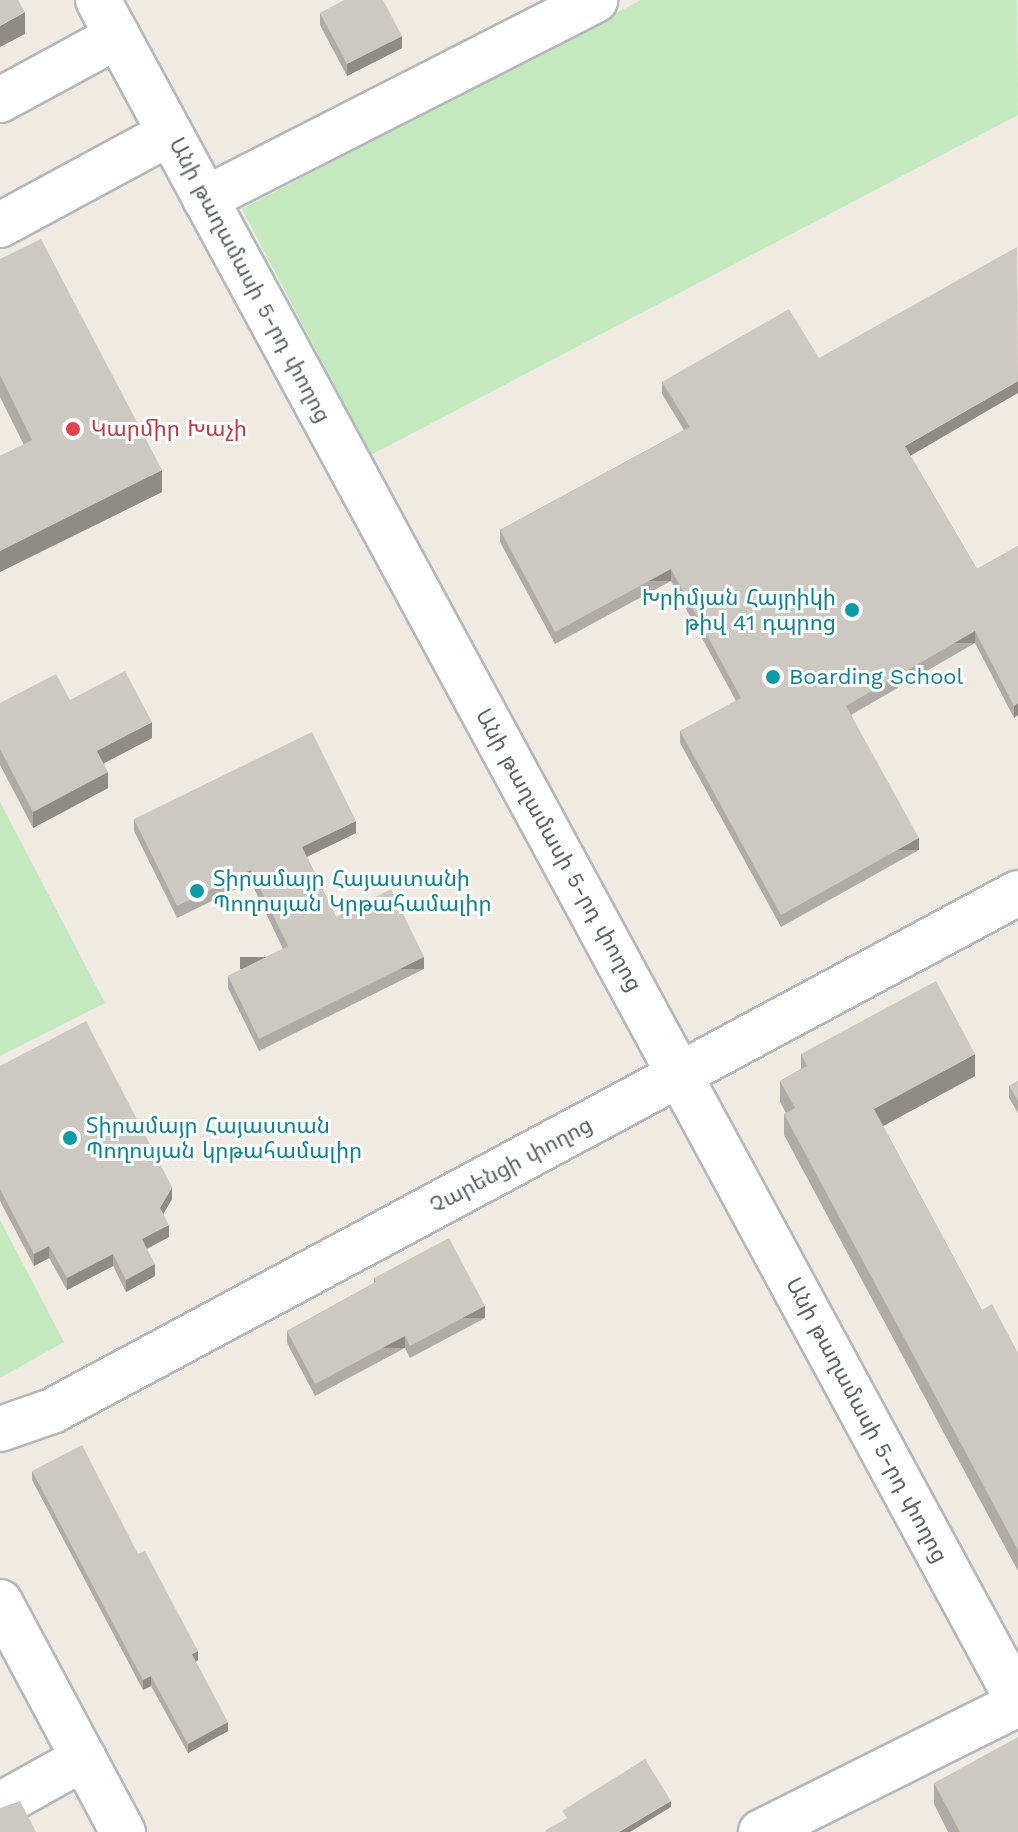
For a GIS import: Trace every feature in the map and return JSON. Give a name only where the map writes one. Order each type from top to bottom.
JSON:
[{"type":"street","points":[[205,199],[595,0]]},
{"type":"street","points":[[0,100],[108,18]]},
{"type":"street","name":"Անի թաղամասի 5-րդ փողոց","points":[[108,18],[1018,1702]]},
{"type":"street","points":[[0,225],[170,133]]},
{"type":"street","name":"Չարենցի փողոց","points":[[0,1429],[52,1411],[1018,893]]},
{"type":"street","points":[[0,1602],[123,1832]]},
{"type":"street","points":[[761,1832],[1018,1702]]},
{"type":"street","points":[[0,1805],[84,1758]]},
{"type":"green space","points":[[641,0],[1017,0],[1018,115],[371,455],[242,209]]},
{"type":"green space","points":[[0,802],[105,1003],[0,1056]]},
{"type":"green space","points":[[0,1220],[64,1342],[0,1378]]},
{"type":"building","points":[[0,0],[18,0],[25,12],[0,26]]},
{"type":"building","points":[[344,0],[383,0],[402,36],[347,64],[320,13]]},
{"type":"building","name":"Կարմիր Խաչի","points":[[41,239],[162,470],[0,551],[0,456],[32,440],[0,375],[0,259]]},
{"type":"building","name":"Խրիմյան Հայրիկի թիվ 41 դպրոց","points":[[1017,247],[1018,381],[905,446],[977,569],[1018,546],[1018,703],[1014,706],[975,631],[846,706],[919,838],[781,915],[680,731],[741,698],[671,569],[555,632],[500,530],[690,427],[662,382],[789,309],[819,358]]},
{"type":"building","points":[[125,671],[152,722],[97,751],[108,772],[33,812],[0,749],[0,703],[56,674],[70,700]]},
{"type":"building","name":"Տիրամայր Հայաստանի Պողոսյան Կրթահամալիր","points":[[312,732],[356,821],[302,847],[336,917],[391,889],[424,957],[259,1039],[228,976],[288,946],[251,870],[177,906],[134,819]]},
{"type":"building","points":[[936,981],[975,1054],[874,1109],[982,1310],[992,1304],[1018,1353],[1018,1550],[784,1114],[795,1108],[780,1081],[807,1066],[801,1054]]},
{"type":"building","name":"Տիրամայր Հայաստան Պողոսյան կրթահամալիր","points":[[86,1021],[172,1187],[160,1208],[169,1225],[142,1239],[155,1264],[126,1280],[113,1254],[67,1278],[49,1246],[34,1254],[0,1189],[0,1066]]},
{"type":"building","points":[[1018,1081],[1018,1101],[1009,1086]]},
{"type":"building","points":[[449,1238],[485,1306],[410,1346],[405,1336],[315,1384],[287,1331],[376,1282],[374,1278]]},
{"type":"building","points":[[82,1445],[138,1554],[145,1551],[198,1651],[192,1654],[228,1722],[188,1744],[151,1676],[143,1680],[32,1471]]},
{"type":"building","points":[[1018,1737],[1018,1832],[960,1832],[934,1783]]},
{"type":"building","points":[[645,1759],[671,1801],[619,1832],[546,1832],[567,1818],[562,1811]]},
{"type":"building","points":[[20,1801],[36,1832],[0,1832],[0,1808]]},
{"type":"place","name":"Կարմիր Խաչի","points":[[73,429]]},
{"type":"place","name":"Խրիմյան Հայրիկի թիվ 41 դպրոց","points":[[852,610]]},
{"type":"place","name":"Boarding School","points":[[773,677]]},
{"type":"place","name":"Տիրամայր Հայաստանի Պողոսյան Կրթահամալիր","points":[[197,891]]},
{"type":"place","name":"Տիրամայր Հայաստան Պողոսյան կրթահամալիր","points":[[70,1138]]}]
